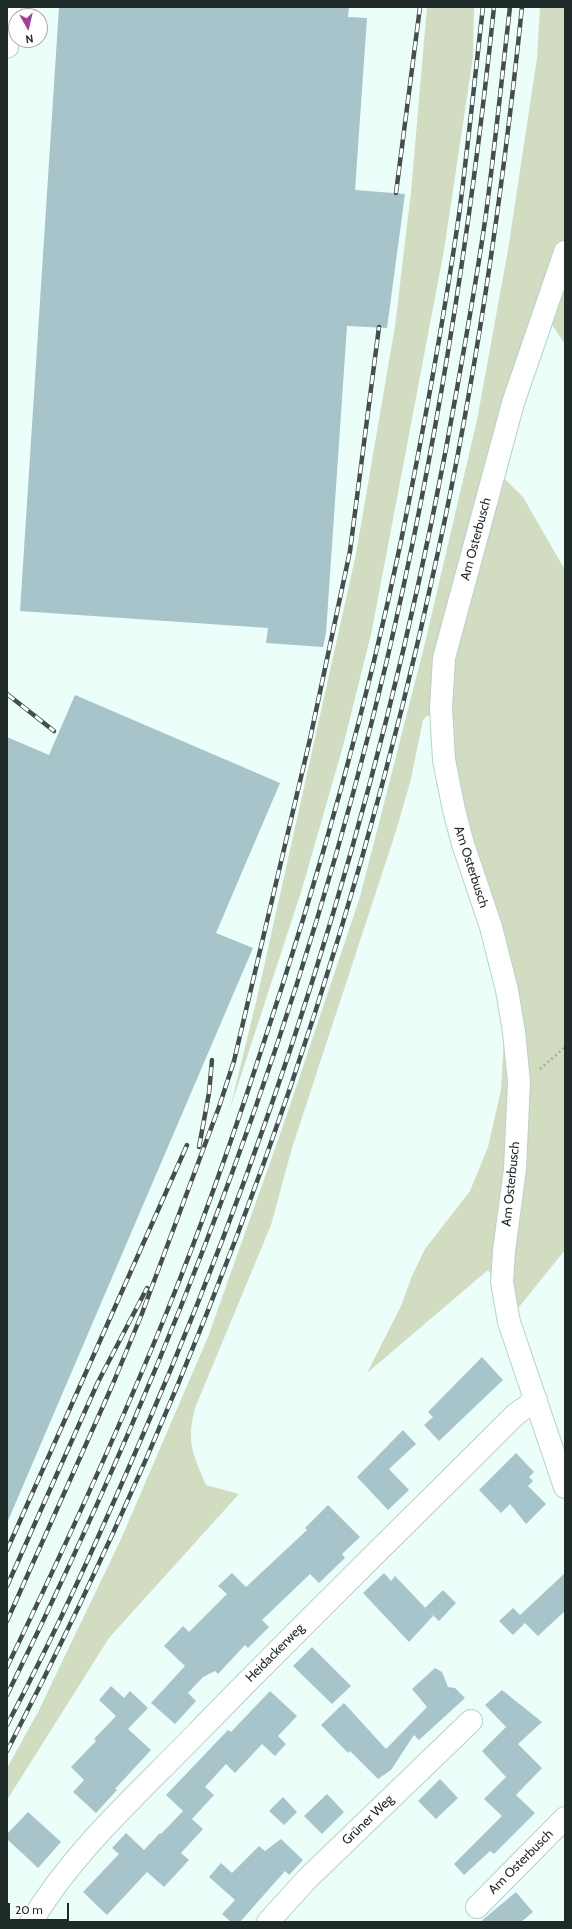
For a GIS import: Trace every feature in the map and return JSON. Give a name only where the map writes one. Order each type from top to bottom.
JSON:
[{"type":"street","points":[[7,47],[10,7]]},
{"type":"street","name":"Am Osterbusch","points":[[565,252],[509,418],[444,658],[441,708],[444,760],[454,810],[463,844],[490,926],[507,990],[514,1032],[519,1082],[515,1169],[504,1251],[502,1282],[509,1322],[565,1487]]},
{"type":"street","name":"Heidackerweg","points":[[31,1922],[44,1900],[77,1856],[275,1654],[516,1414],[536,1400]]},
{"type":"street","name":"Grüner Weg","points":[[268,1922],[307,1879],[471,1721]]},
{"type":"street","name":"Am Osterbusch","points":[[477,1907],[565,1818]]},
{"type":"path","points":[[519,1082],[537,1072],[565,1047]]},
{"type":"green space","points":[[427,7],[474,7],[473,57],[444,250],[372,630],[343,746],[302,889],[230,1109],[257,998],[356,554],[395,326],[411,192]]},
{"type":"green space","points":[[540,7],[565,7],[565,344],[542,310],[490,464],[523,497],[565,570],[565,1250],[515,1312],[488,1270],[367,1373],[401,1306],[412,1276],[425,1249],[470,1191],[488,1147],[501,1090],[504,1039],[497,991],[431,716],[427,716],[423,720],[411,779],[396,831],[292,1148],[271,1225],[195,1408],[192,1420],[192,1448],[206,1485],[239,1494],[109,1638],[7,1800],[7,1768],[38,1712],[121,1539],[208,1337],[282,1129],[360,897],[425,643],[477,420],[508,250],[537,58]]},
{"type":"building","points":[[59,7],[349,7],[348,17],[367,18],[355,190],[405,194],[387,328],[347,326],[326,633],[323,647],[266,643],[268,628],[20,611]]},
{"type":"building","points":[[75,695],[280,783],[216,933],[253,948],[7,1523],[7,737],[49,755]]},
{"type":"building","points":[[482,1357],[503,1380],[439,1441],[424,1425],[433,1417],[428,1412]]},
{"type":"building","points":[[403,1430],[416,1444],[389,1469],[409,1490],[388,1510],[357,1477]]},
{"type":"building","points":[[516,1453],[534,1472],[529,1477],[533,1481],[528,1486],[546,1504],[526,1524],[510,1504],[501,1513],[479,1490]]},
{"type":"building","points":[[328,1505],[360,1537],[342,1554],[345,1558],[319,1583],[310,1574],[262,1620],[269,1627],[248,1648],[245,1645],[218,1674],[215,1671],[203,1677],[188,1693],[196,1701],[175,1724],[151,1703],[185,1666],[164,1646],[183,1626],[189,1632],[227,1594],[218,1586],[232,1573],[246,1587],[307,1530],[305,1528]]},
{"type":"building","points":[[384,1573],[391,1581],[395,1576],[433,1616],[409,1642],[363,1593]]},
{"type":"building","points":[[565,1573],[565,1611],[538,1636],[525,1623],[513,1635],[499,1621],[513,1608],[520,1615]]},
{"type":"building","points":[[443,1590],[456,1603],[439,1621],[425,1608]]},
{"type":"building","points":[[312,1647],[351,1686],[332,1704],[293,1666]]},
{"type":"building","points":[[435,1668],[442,1672],[448,1687],[455,1688],[465,1698],[419,1740],[414,1735],[391,1770],[378,1779],[350,1751],[348,1753],[321,1725],[344,1703],[386,1749],[427,1707],[412,1689]]},
{"type":"building","points":[[111,1686],[124,1698],[130,1691],[148,1708],[128,1729],[151,1750],[115,1789],[117,1790],[96,1813],[73,1792],[84,1780],[71,1767],[96,1741],[94,1739],[116,1716],[99,1700]]},
{"type":"building","points":[[502,1690],[542,1722],[518,1744],[542,1768],[516,1795],[535,1813],[494,1854],[490,1851],[464,1875],[454,1864],[502,1816],[484,1799],[506,1777],[482,1751],[506,1727],[485,1705]]},
{"type":"building","points":[[270,1691],[297,1716],[278,1736],[286,1744],[275,1756],[262,1744],[235,1773],[226,1764],[205,1787],[214,1795],[192,1819],[203,1829],[181,1853],[189,1860],[164,1887],[147,1872],[107,1915],[83,1892],[119,1854],[112,1848],[126,1833],[144,1850],[160,1833],[161,1834],[183,1811],[166,1795],[228,1730],[231,1732]]},
{"type":"building","points":[[440,1779],[458,1798],[436,1819],[418,1801]]},
{"type":"building","points":[[327,1794],[344,1812],[322,1834],[304,1816]]},
{"type":"building","points":[[283,1797],[297,1812],[284,1825],[269,1811]]},
{"type":"building","points":[[28,1812],[61,1842],[38,1868],[7,1839],[7,1834]]},
{"type":"building","points":[[281,1839],[303,1860],[289,1875],[285,1871],[240,1922],[231,1922],[222,1914],[235,1900],[209,1877],[221,1863],[232,1873],[259,1846],[265,1851]]},
{"type":"building","points":[[516,1892],[533,1912],[521,1922],[480,1922]]},
{"type":"railway","points":[[396,193],[420,7]]},
{"type":"railway","points":[[7,1667],[111,1444],[181,1277],[216,1182],[281,991],[320,864],[372,671],[401,541],[417,460],[459,215],[483,7]]},
{"type":"railway","points":[[7,1695],[67,1571],[123,1445],[176,1318],[226,1190],[272,1060],[314,929],[352,797],[386,664],[421,501],[437,419],[463,255],[475,172],[494,7]]},
{"type":"railway","points":[[7,1725],[62,1616],[96,1542],[145,1430],[197,1304],[246,1176],[291,1046],[332,916],[370,784],[403,651],[432,518],[458,383],[483,235],[510,7]]},
{"type":"railway","points":[[7,1751],[78,1608],[145,1462],[206,1315],[263,1166],[314,1015],[361,862],[402,708],[438,552],[465,417],[488,281],[515,76],[522,7]]},
{"type":"railway","points":[[7,1621],[112,1386],[141,1316],[219,1107],[234,1061],[310,739],[350,551],[379,327]]},
{"type":"railway","points":[[7,694],[54,731]]},
{"type":"railway","points":[[199,1147],[209,1093],[212,1060]]},
{"type":"railway","points":[[7,1550],[187,1145]]},
{"type":"railway","points":[[7,1586],[98,1382],[147,1288]]}]
